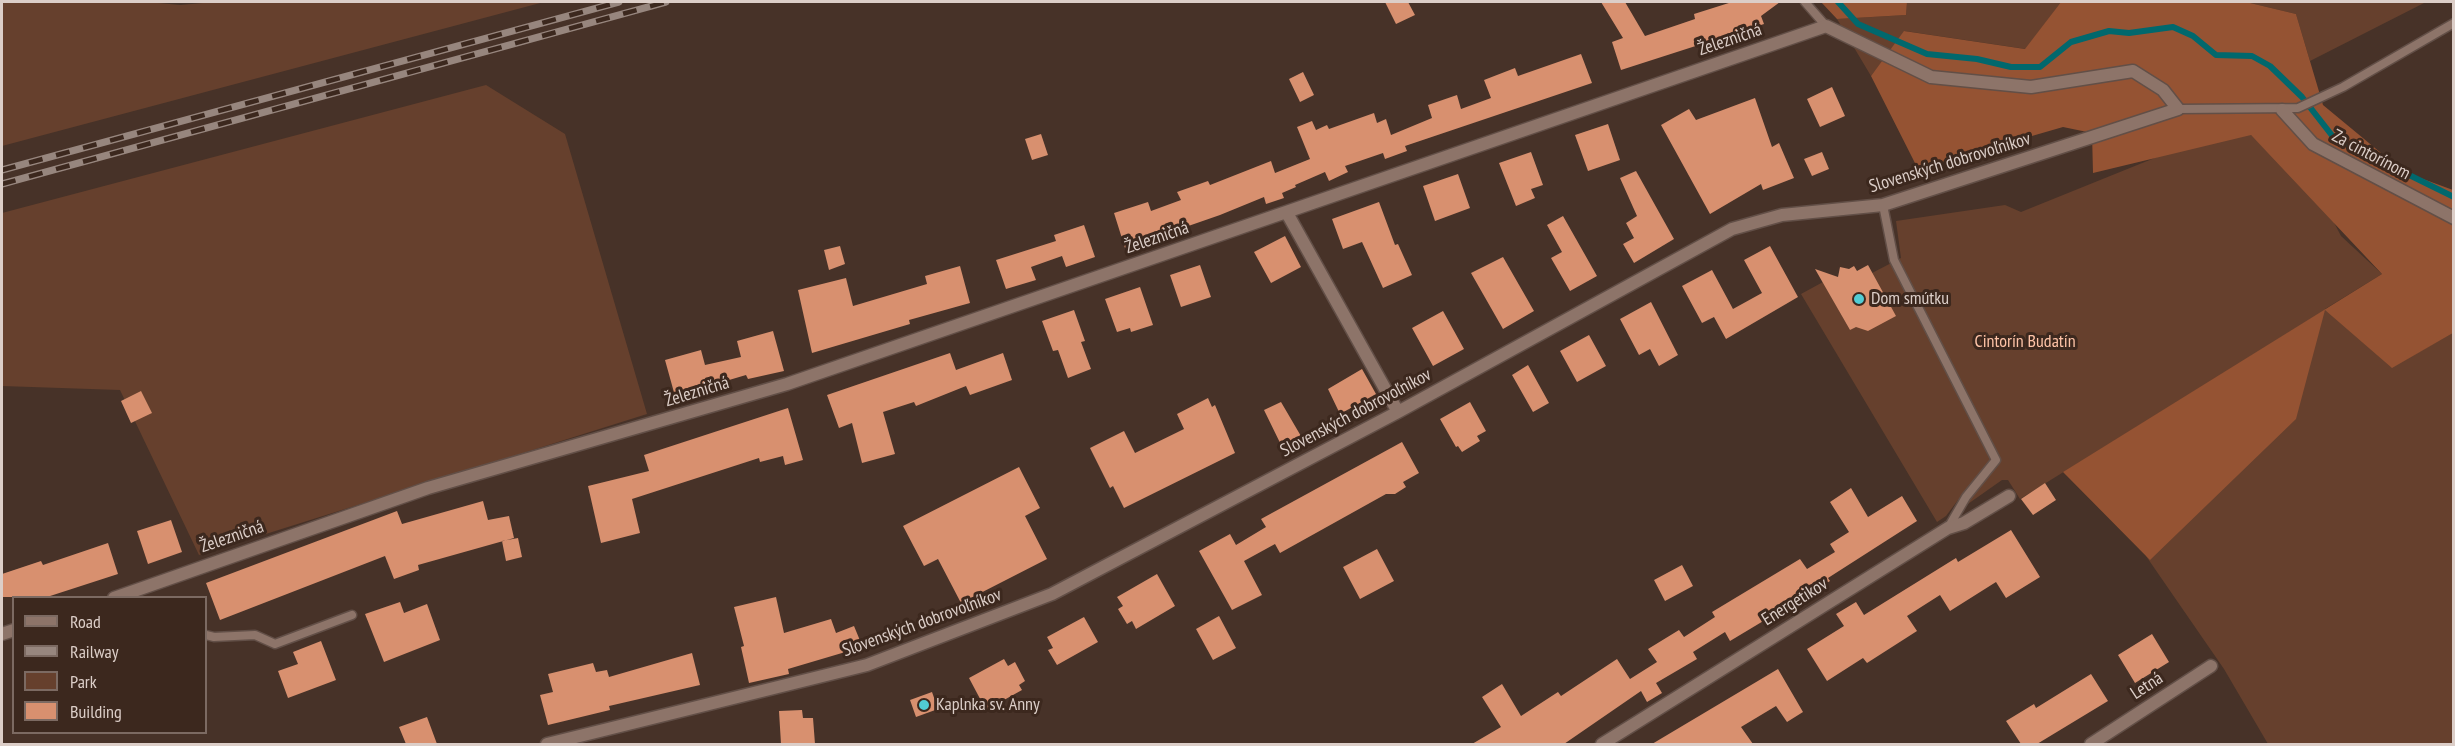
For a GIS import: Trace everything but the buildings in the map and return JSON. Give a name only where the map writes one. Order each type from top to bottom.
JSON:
[{"type":"street","points":[[1826,26],[1931,77],[2031,87],[2133,71],[2163,90],[2178,109]]},
{"type":"street","name":"Železničná","points":[[122,596],[137,594],[428,488],[787,384],[1826,26]]},
{"type":"street","name":"Slovenských dobrovoľníkov","points":[[547,744],[867,664],[1052,594],[1398,412],[1731,229],[1782,215],[1883,205],[2178,109]]},
{"type":"street","name":"Za cintorínom","points":[[2282,110],[2313,144],[2454,218]]},
{"type":"street","points":[[1287,213],[1398,412]]},
{"type":"street","name":"Energetikov","points":[[1602,744],[1948,528],[1964,523],[2009,496]]},
{"type":"street","name":"Letná","points":[[2091,744],[2106,741],[2211,666]]},
{"type":"lane","points":[[1805,2],[1826,26]]},
{"type":"lane","points":[[2178,109],[2282,110],[2298,108],[2454,23]]},
{"type":"lane","points":[[1883,205],[1894,260],[1996,460],[1966,497],[1948,528]]},
{"type":"lane","points":[[207,635],[214,637],[255,634],[275,644],[352,615]]},
{"type":"green space","points":[[2,2],[148,2],[180,5],[214,2],[544,2],[2,146]]},
{"type":"green space","points":[[1907,2],[2061,2],[2026,49],[1905,31],[1871,76],[1837,19],[1906,15]]},
{"type":"green space","points":[[2246,2],[2426,2],[2310,61],[2296,14]]},
{"type":"green space","points":[[486,85],[565,134],[647,414],[199,555],[120,390],[2,386],[2,213]]},
{"type":"green space","name":"Cintorín Budatín","points":[[2214,134],[2251,135],[2327,209],[2341,236],[2382,274],[2325,309],[2392,367],[2453,333],[2453,744],[2268,744],[2224,669],[2146,556],[2325,310],[2020,499],[2008,480],[2002,480],[1965,506],[1958,500],[1946,516],[1937,522],[1801,294],[1823,282],[1850,330],[1856,325],[1869,331],[1872,323],[1872,273],[1901,258],[1896,221],[2005,205],[2021,212]]},
{"type":"shaded area","points":[[1821,2],[1907,2],[1906,15],[1837,19]]},
{"type":"shaded area","points":[[2061,2],[2246,2],[2296,14],[2323,105],[2404,172],[2453,190],[2453,333],[2392,368],[2325,310],[2296,419],[2150,560],[2063,472],[2382,274],[2251,135],[2093,173],[2092,133],[2063,127],[1918,169],[1871,76],[1904,31],[2025,49]]},
{"type":"waterway","points":[[1838,2],[1858,24],[1927,54],[1977,59],[2011,67],[2040,67],[2071,42],[2109,31],[2129,33],[2173,27],[2193,36],[2216,55],[2252,56],[2270,66],[2302,97],[2334,138],[2454,197]]},
{"type":"railway","points":[[2,170],[619,2]]},
{"type":"railway","points":[[2,184],[666,2]]},
{"type":"place","name":"Dom smútku","points":[[1859,299]]},
{"type":"place","name":"Kaplnka sv. Anny","points":[[924,705]]}]
